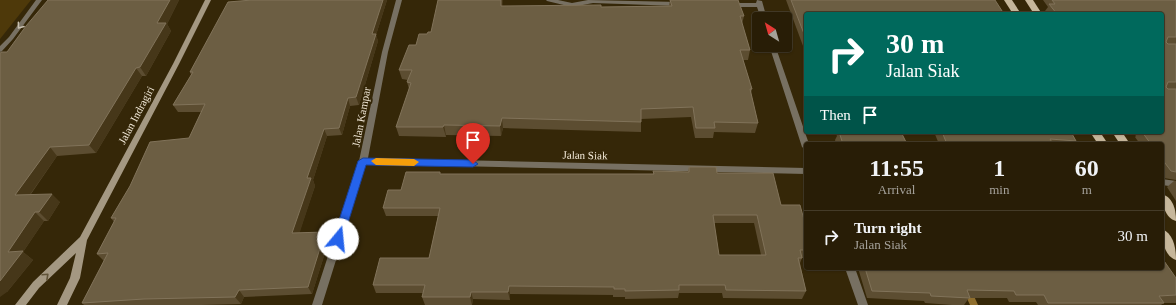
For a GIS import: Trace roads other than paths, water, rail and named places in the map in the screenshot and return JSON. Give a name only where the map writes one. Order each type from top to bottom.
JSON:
[{"type":"main road","points":[[1008,0],[1015,12]]},
{"type":"main road","points":[[1029,0],[1037,12]]},
{"type":"main road","points":[[1164,201],[1176,217]]},
{"type":"main road","points":[[1164,237],[1176,255]]},
{"type":"street","points":[[0,50],[11,38],[39,0]]},
{"type":"street","name":"Jalan Indragiri","points":[[62,305],[75,278],[83,240],[208,0]]},
{"type":"street","name":"Jalan Kampar","points":[[318,305],[363,161],[385,52],[399,0]]},
{"type":"street","points":[[549,0],[572,5],[593,1],[688,4]]},
{"type":"street","points":[[720,4],[759,2],[762,12]]},
{"type":"street","points":[[774,52],[804,142]]},
{"type":"street","name":"Jalan Siak","points":[[363,161],[804,171]]},
{"type":"street","points":[[1164,182],[1176,184]]},
{"type":"street","name":"Jalan Indragiri","points":[[20,305],[36,285],[83,240]]},
{"type":"street","points":[[851,270],[863,305]]},
{"type":"waterway","points":[[967,290],[974,305]]}]
